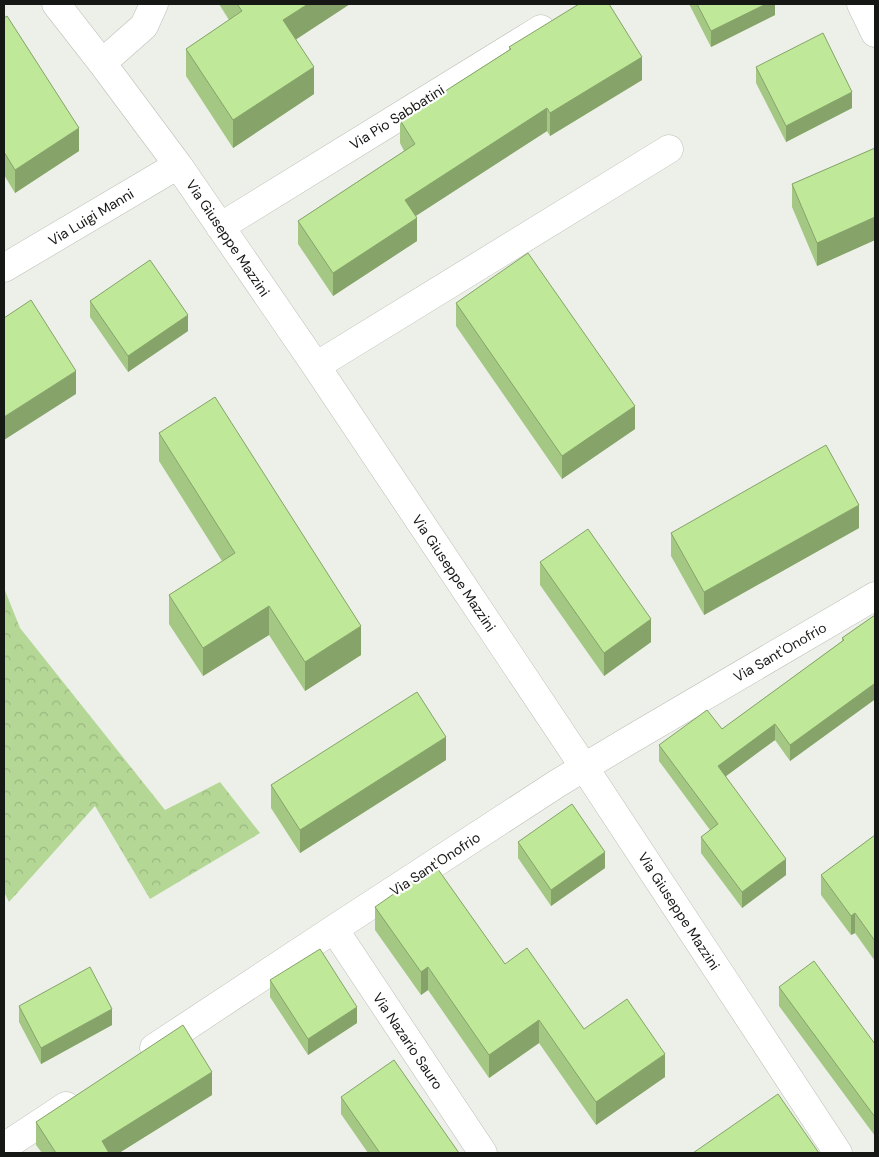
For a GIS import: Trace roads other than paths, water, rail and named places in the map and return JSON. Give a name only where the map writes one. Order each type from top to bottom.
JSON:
[{"type":"street","name":"Via Giuseppe Mazzini","points":[[56,4],[178,165],[316,366],[584,767],[838,1153]]},
{"type":"street","points":[[102,63],[144,26],[154,4]]},
{"type":"street","points":[[861,4],[875,33]]},
{"type":"street","name":"Via Pio Sabbatini","points":[[220,227],[558,19]]},
{"type":"street","points":[[316,366],[669,149]]},
{"type":"street","name":"Via Luigi Manni","points":[[4,268],[178,165]]},
{"type":"street","name":"Via Sant'Onofrio","points":[[134,1061],[584,767],[875,596]]},
{"type":"street","name":"Via Nazario Sauro","points":[[334,929],[483,1153]]},
{"type":"street","points":[[4,1147],[85,1093]]}]
